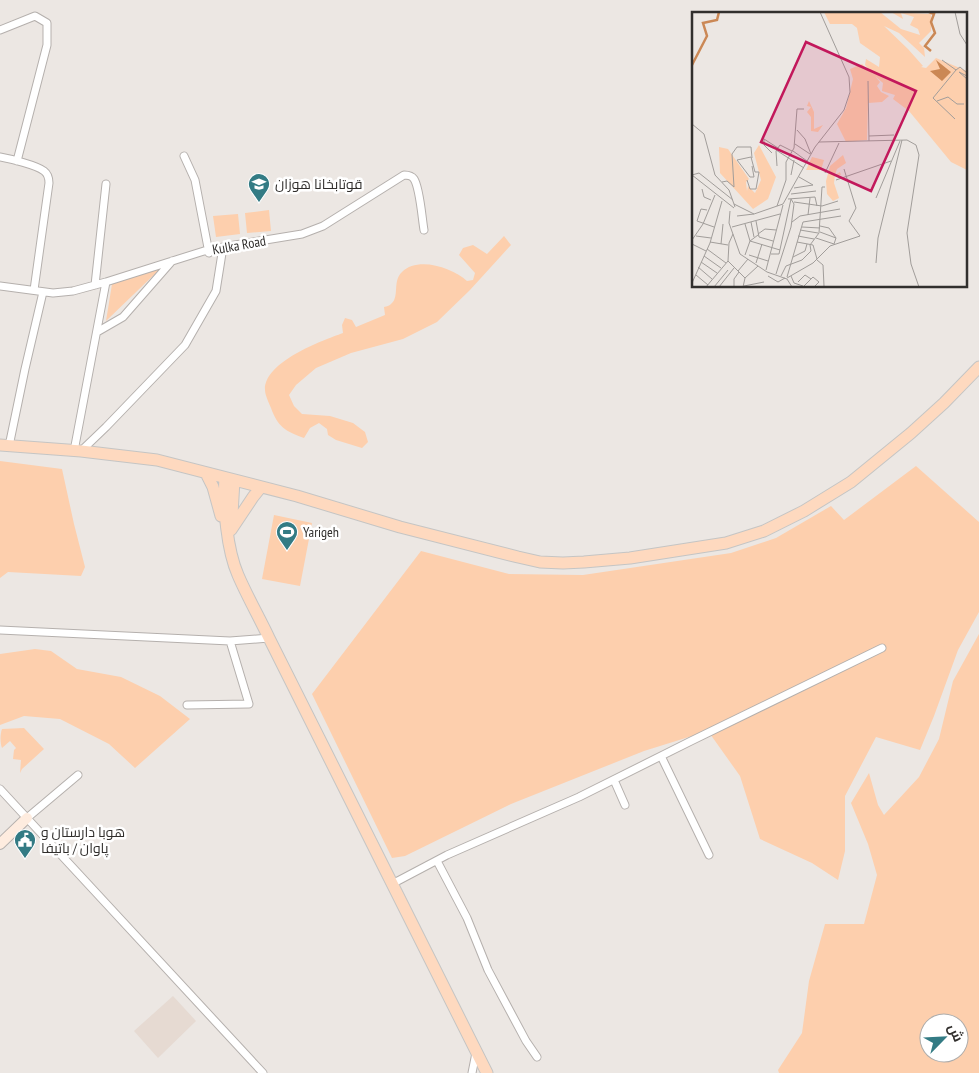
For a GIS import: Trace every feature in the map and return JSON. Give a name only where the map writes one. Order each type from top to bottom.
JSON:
[{"type":"main road","points":[[5,446],[78,451],[157,460],[502,553],[540,562],[584,562],[630,558],[726,543],[764,531],[804,511],[851,482],[911,433],[979,367]]},
{"type":"main road","points":[[206,473],[213,488],[225,530],[230,532]]},
{"type":"main road","points":[[230,479],[231,553],[238,574],[487,1073]]},
{"type":"main road","points":[[230,532],[261,487]]},
{"type":"street","points":[[0,30],[35,16],[47,23],[48,45],[17,161]]},
{"type":"street","points":[[184,156],[195,180],[208,251]]},
{"type":"street","points":[[0,157],[44,171],[48,176],[49,182],[34,290]]},
{"type":"street","name":"Kulka Road","points":[[0,286],[53,293],[73,291],[173,260],[223,247],[302,234],[323,226],[404,175],[414,178],[418,188],[424,230]]},
{"type":"street","points":[[95,285],[106,184]]},
{"type":"street","points":[[78,451],[106,427],[185,345],[216,291],[223,247]]},
{"type":"street","points":[[97,332],[123,317],[173,260]]},
{"type":"street","points":[[78,451],[106,282]]},
{"type":"street","points":[[5,446],[43,292]]},
{"type":"street","points":[[0,630],[230,641],[269,638]]},
{"type":"street","points":[[187,705],[249,704],[230,641]]},
{"type":"street","points":[[392,884],[437,860],[579,797],[882,648]]},
{"type":"street","points":[[662,756],[709,855]]},
{"type":"street","points":[[0,844],[27,818],[78,775]]},
{"type":"street","points":[[614,780],[625,805]]},
{"type":"street","points":[[0,789],[263,1073]]},
{"type":"street","points":[[437,860],[467,918],[488,970],[537,1058]]},
{"type":"street","points":[[472,1073],[476,1052]]},
{"type":"shaded area","points":[[269,210],[271,231],[247,233],[245,213]]},
{"type":"shaded area","points":[[238,214],[240,234],[216,237],[213,216]]},
{"type":"shaded area","points":[[504,236],[511,245],[470,290],[437,322],[403,339],[351,353],[316,368],[296,385],[289,395],[294,406],[302,414],[330,416],[353,423],[365,432],[368,442],[362,448],[336,440],[328,435],[327,429],[319,423],[310,428],[304,438],[283,428],[276,420],[265,390],[267,380],[283,362],[308,347],[343,333],[342,325],[345,318],[352,320],[356,327],[385,315],[384,307],[394,301],[399,276],[409,267],[426,264],[444,268],[467,281],[473,280],[475,273],[459,255],[463,248],[473,245],[487,254]]},
{"type":"shaded area","points":[[162,267],[106,321],[112,284]]},
{"type":"shaded area","points":[[0,461],[62,469],[85,567],[81,576],[8,572],[0,578]]},
{"type":"shaded area","points":[[916,466],[979,522],[979,612],[958,650],[920,750],[876,737],[845,796],[845,851],[838,880],[812,863],[760,839],[740,776],[708,731],[644,751],[511,804],[405,856],[392,858],[312,694],[421,551],[509,574],[583,575],[731,553],[776,538],[831,506],[844,520]]},
{"type":"shaded area","name":"Yarigeh","points":[[274,515],[312,523],[300,586],[262,579]]},
{"type":"shaded area","points":[[979,634],[979,1073],[779,1073],[778,1070],[802,1033],[809,981],[825,924],[864,924],[877,875],[868,844],[851,803],[869,773],[878,805],[884,815],[919,777],[939,739],[953,681]]},
{"type":"shaded area","points":[[35,649],[51,651],[77,669],[121,677],[160,696],[190,719],[135,768],[109,744],[60,719],[24,716],[0,725],[0,654]]},
{"type":"shaded area","points":[[24,728],[44,749],[20,773],[21,760],[13,759],[16,748],[10,741],[2,748],[1,736],[2,729]]},
{"type":"shaded area","points":[[173,996],[196,1021],[158,1058],[134,1031]]},
{"type":"place","name":"قوتابخانا هوزان","points":[[259,203]]},
{"type":"place","name":"Yarigeh","points":[[287,551]]},
{"type":"place","name":"هوبا دارستان و پاوان / باتيفا","points":[[25,859]]}]
